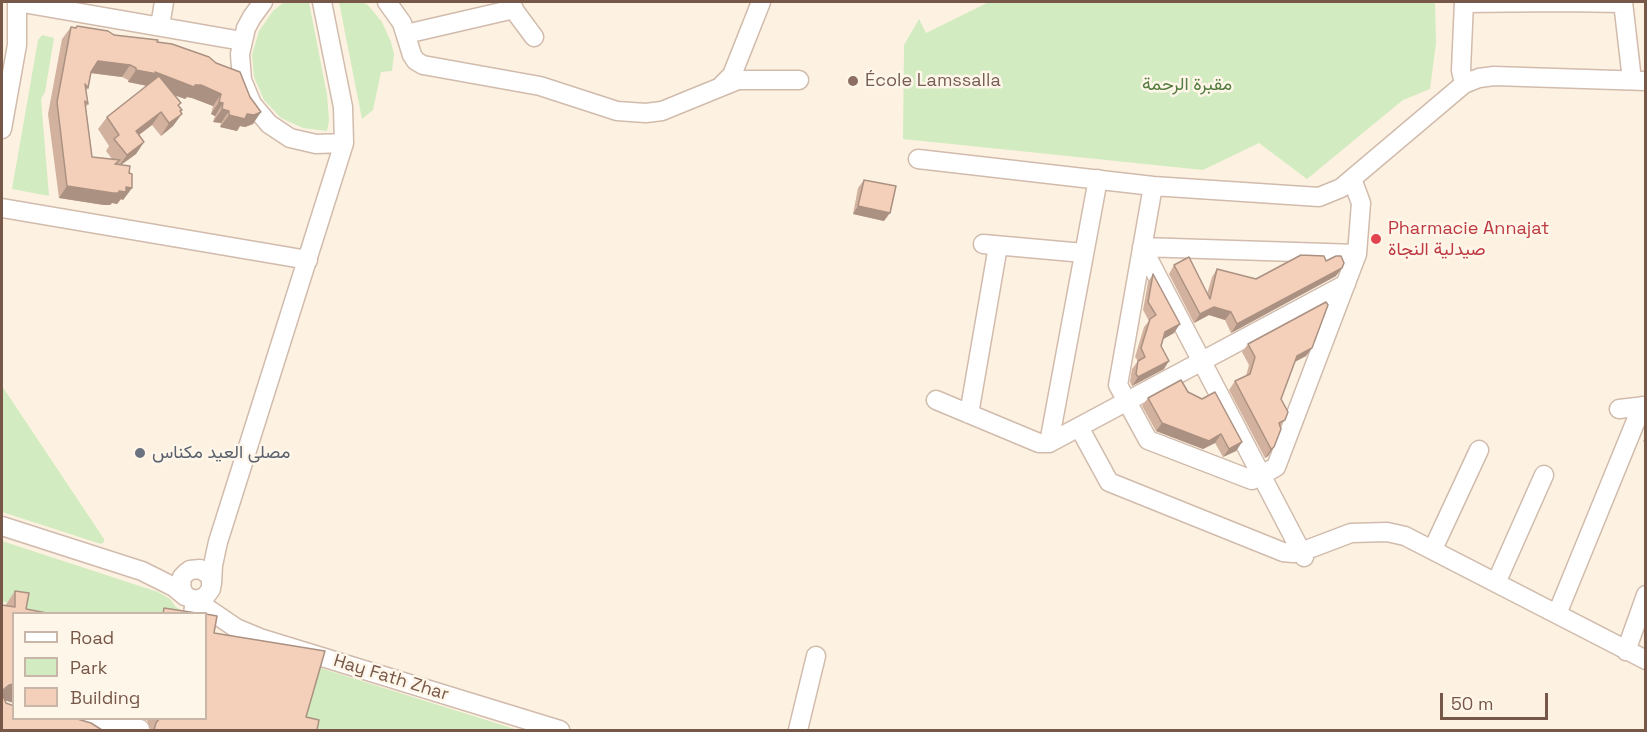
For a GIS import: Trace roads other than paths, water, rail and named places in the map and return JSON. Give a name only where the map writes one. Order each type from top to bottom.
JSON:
[{"type":"street","points":[[2,129],[16,45],[17,2]]},
{"type":"street","points":[[2,3],[17,2],[242,41]]},
{"type":"street","points":[[160,26],[164,2]]},
{"type":"street","points":[[263,2],[252,17],[242,41],[240,67],[244,86],[252,104],[268,124],[290,138],[316,144],[344,143]]},
{"type":"street","points":[[225,620],[214,602],[212,585],[218,542],[344,143],[343,107],[322,2]]},
{"type":"street","points":[[387,2],[402,23],[412,55],[423,65],[540,86],[617,111],[646,113],[662,111],[738,80],[799,80]]},
{"type":"street","points":[[722,85],[732,75],[761,2]]},
{"type":"street","points":[[918,159],[1153,186],[1312,197],[1329,194],[1352,179],[1464,84],[1479,78],[1494,76],[1639,80],[1623,2],[1464,2],[1461,70],[1464,84]]},
{"type":"street","points":[[406,34],[511,5],[534,37]]},
{"type":"street","points":[[1049,443],[1098,179]]},
{"type":"street","points":[[1153,186],[1118,384],[1148,440],[1252,480],[1276,467],[1357,254],[1361,203],[1352,179]]},
{"type":"street","points":[[2,208],[308,260]]},
{"type":"street","points":[[969,414],[990,245],[1084,253]]},
{"type":"street","points":[[1142,247],[1357,254]]},
{"type":"street","points":[[1142,247],[1303,554]]},
{"type":"street","points":[[936,400],[1039,443],[1049,443],[1346,285]]},
{"type":"street","points":[[1557,614],[1644,406],[1619,409]]},
{"type":"street","points":[[1079,427],[1109,482],[1283,552],[1303,554],[1351,533],[1371,531],[1405,536],[1646,660]]},
{"type":"street","points":[[1433,549],[1479,450]]},
{"type":"street","points":[[1496,583],[1544,475]]},
{"type":"street","points":[[2,526],[142,572],[176,575],[200,569],[208,574],[212,585]]},
{"type":"street","points":[[212,585],[205,597],[191,603],[181,587],[181,582],[218,542]]},
{"type":"street","name":"Hay Fath Zhar","points":[[142,572],[174,587],[191,603],[249,634],[560,730]]},
{"type":"street","points":[[1626,651],[1646,596]]},
{"type":"street","points":[[798,730],[816,656]]},
{"type":"street","points":[[54,720],[141,726]]},
{"type":"street","points":[[54,720],[82,730]]},
{"type":"place","name":"École Lamssalla","points":[[853,81]]},
{"type":"place","name":"Pharmacie Annajat صيدلية النجاة","points":[[1376,239]]},
{"type":"place","name":"مصلى العيد مكناس","points":[[140,453]]},
{"type":"park label","name":"مقبرة الرحمة","points":[[1187,85]]}]
